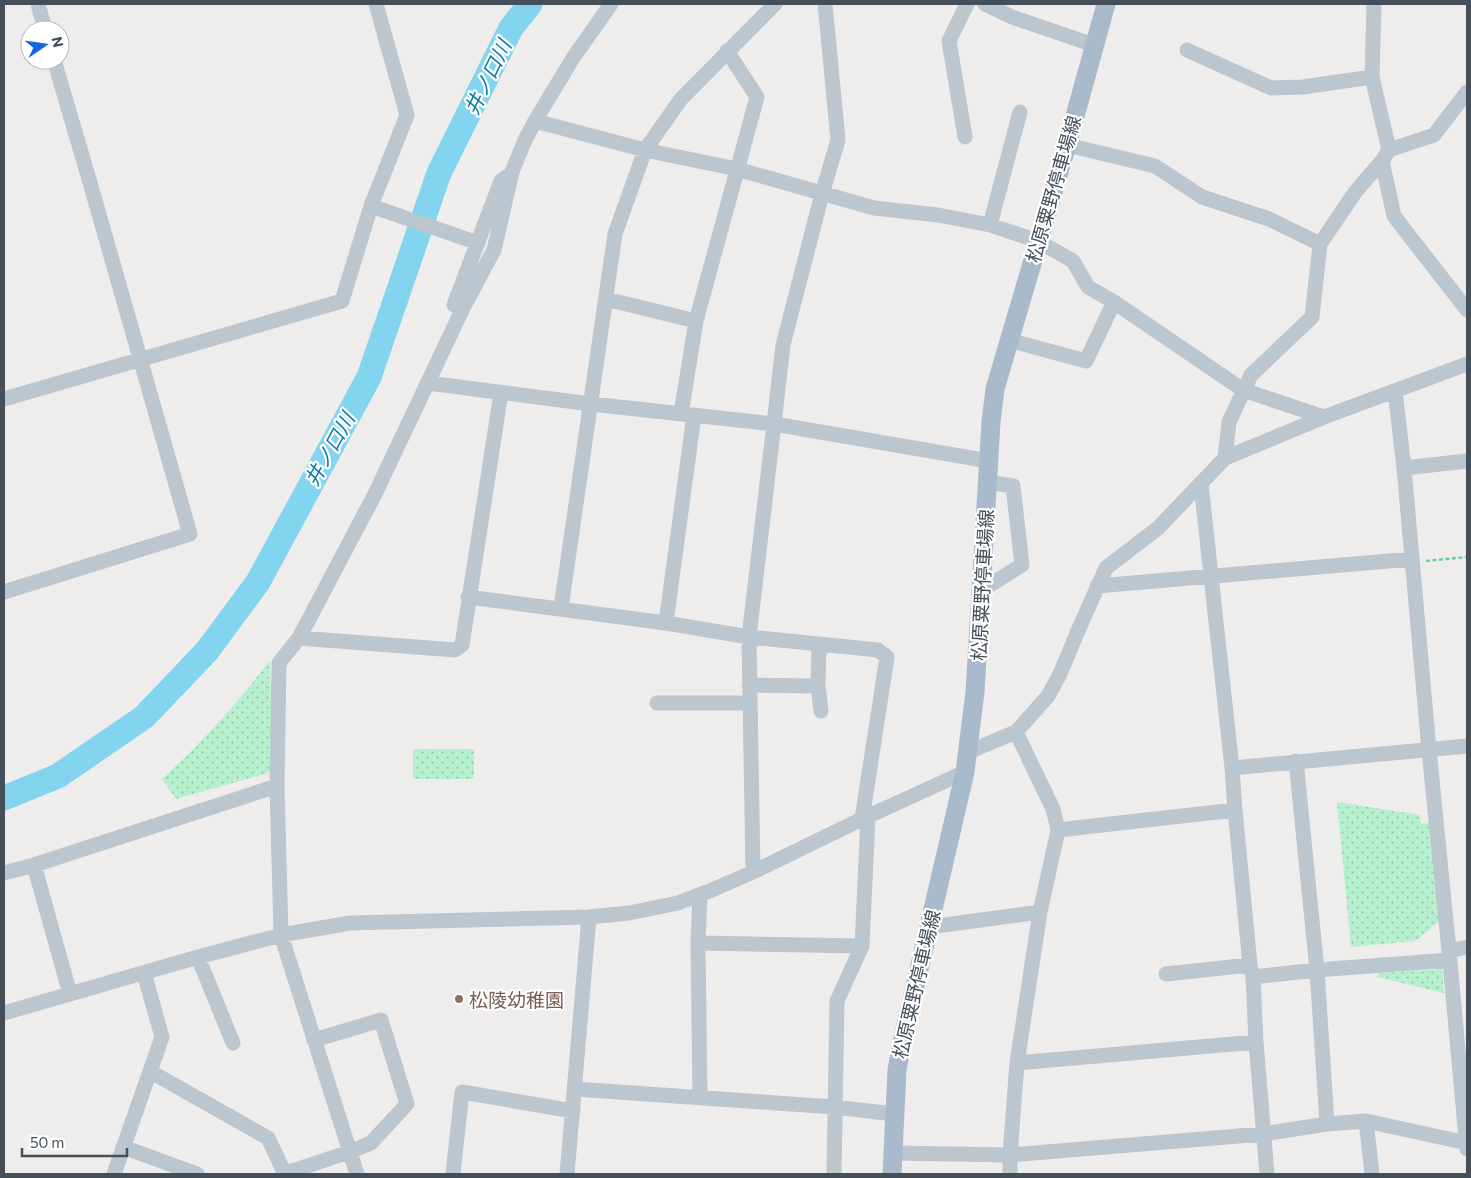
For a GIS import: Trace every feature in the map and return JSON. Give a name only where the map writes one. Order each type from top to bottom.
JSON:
[{"type":"main road","name":"松原粟野停車場線","points":[[892,1174],[897,1070],[902,1038],[965,772],[976,692],[995,388],[1067,145],[1106,4]]},
{"type":"street","points":[[38,4],[43,20]]},
{"type":"street","points":[[4,399],[342,301],[378,208],[407,114],[376,4]]},
{"type":"street","points":[[357,1174],[282,935],[277,786],[279,663],[299,638],[375,494],[463,308],[494,250],[512,172],[525,140],[573,58],[611,4]]},
{"type":"street","points":[[561,608],[615,234],[645,150],[681,99],[775,4]]},
{"type":"street","points":[[753,872],[749,637],[783,345],[838,140],[825,4]]},
{"type":"street","points":[[965,137],[949,41],[968,4]]},
{"type":"street","points":[[985,4],[1012,17],[1094,45]]},
{"type":"street","points":[[1374,4],[1372,77],[1386,155],[1394,216],[1467,310]]},
{"type":"street","points":[[1187,50],[1271,88],[1303,87],[1372,77]]},
{"type":"street","points":[[666,623],[696,321],[757,97],[727,51]]},
{"type":"street","points":[[4,592],[190,534],[57,70]]},
{"type":"street","points":[[1225,458],[1229,422],[1251,375],[1312,317],[1320,244],[1356,190],[1386,155],[1434,135],[1467,92]]},
{"type":"street","points":[[990,225],[1020,112]]},
{"type":"street","points":[[535,121],[645,150],[737,169],[874,208],[938,214],[990,225],[1038,241],[1073,261],[1088,287],[1114,302],[1243,390],[1324,417]]},
{"type":"street","points":[[1067,145],[1155,166],[1202,197],[1269,219],[1320,244]]},
{"type":"street","points":[[463,308],[454,306],[473,242],[501,181],[512,172]]},
{"type":"street","points":[[378,208],[473,242]]},
{"type":"street","points":[[606,299],[696,321]]},
{"type":"street","points":[[1009,340],[1086,361],[1114,302]]},
{"type":"street","points":[[968,752],[1016,732],[1048,696],[1060,674],[1106,568],[1158,528],[1225,458],[1324,417],[1467,364]]},
{"type":"street","points":[[428,383],[591,404],[774,424],[989,461]]},
{"type":"street","points":[[1395,391],[1404,468],[1467,1149]]},
{"type":"street","points":[[299,638],[455,650],[462,645],[500,393]]},
{"type":"street","points":[[1404,468],[1467,461]]},
{"type":"street","points":[[982,590],[1022,565],[1013,486],[988,482]]},
{"type":"street","points":[[1201,484],[1252,971],[1267,1174]]},
{"type":"street","points":[[1097,586],[1412,561]]},
{"type":"street","points":[[468,598],[561,608],[749,637],[878,650],[887,657],[865,818],[862,946],[837,1001],[834,1174]]},
{"type":"street","points":[[818,644],[818,686],[821,711]]},
{"type":"street","points":[[749,685],[818,686]]},
{"type":"street","points":[[657,703],[750,703]]},
{"type":"street","points":[[1010,1174],[1017,1063],[1040,912],[1058,830],[1053,809],[1016,732]]},
{"type":"street","points":[[1232,768],[1467,746]]},
{"type":"street","points":[[1296,761],[1317,970],[1327,1124]]},
{"type":"street","points":[[4,1013],[198,957],[282,935],[350,923],[589,917],[629,913],[678,903],[753,872],[965,772]]},
{"type":"street","points":[[4,873],[277,786]]},
{"type":"street","points":[[1058,830],[1235,810]]},
{"type":"street","points":[[34,865],[70,994]]},
{"type":"street","points":[[700,895],[698,943],[700,1098]]},
{"type":"street","points":[[928,927],[1040,912]]},
{"type":"street","points":[[567,1174],[589,917]]},
{"type":"street","points":[[698,943],[862,946]]},
{"type":"street","points":[[1166,974],[1317,970],[1450,956],[1467,947]]},
{"type":"street","points":[[198,957],[233,1043]]},
{"type":"street","points":[[114,1174],[162,1037],[144,973]]},
{"type":"street","points":[[150,1072],[268,1138],[284,1174],[349,1152],[371,1142],[407,1104],[381,1020],[314,1040]]},
{"type":"street","points":[[1017,1063],[1256,1042]]},
{"type":"street","points":[[574,1089],[834,1107],[894,1114]]},
{"type":"street","points":[[453,1174],[462,1092],[573,1111]]},
{"type":"street","points":[[892,1153],[1010,1155],[1263,1134],[1327,1124],[1366,1121],[1467,1143]]},
{"type":"street","points":[[1366,1121],[1372,1174]]},
{"type":"street","points":[[123,1147],[198,1174]]},
{"type":"path","points":[[1412,561],[1467,557]]},
{"type":"green space","points":[[270,660],[272,767],[268,773],[176,799],[162,779],[219,722]]},
{"type":"green space","points":[[413,749],[474,749],[474,779],[413,779]]},
{"type":"green space","points":[[1337,802],[1420,815],[1421,824],[1430,823],[1439,922],[1415,941],[1351,947]]},
{"type":"green space","points":[[1442,969],[1444,993],[1377,977],[1379,973]]},
{"type":"waterway","name":"井ノ口川","points":[[4,798],[58,776],[144,717],[207,651],[258,582],[369,377],[439,173],[511,28],[530,4]]},
{"type":"place","name":"松陵幼稚園","points":[[459,999]]}]
